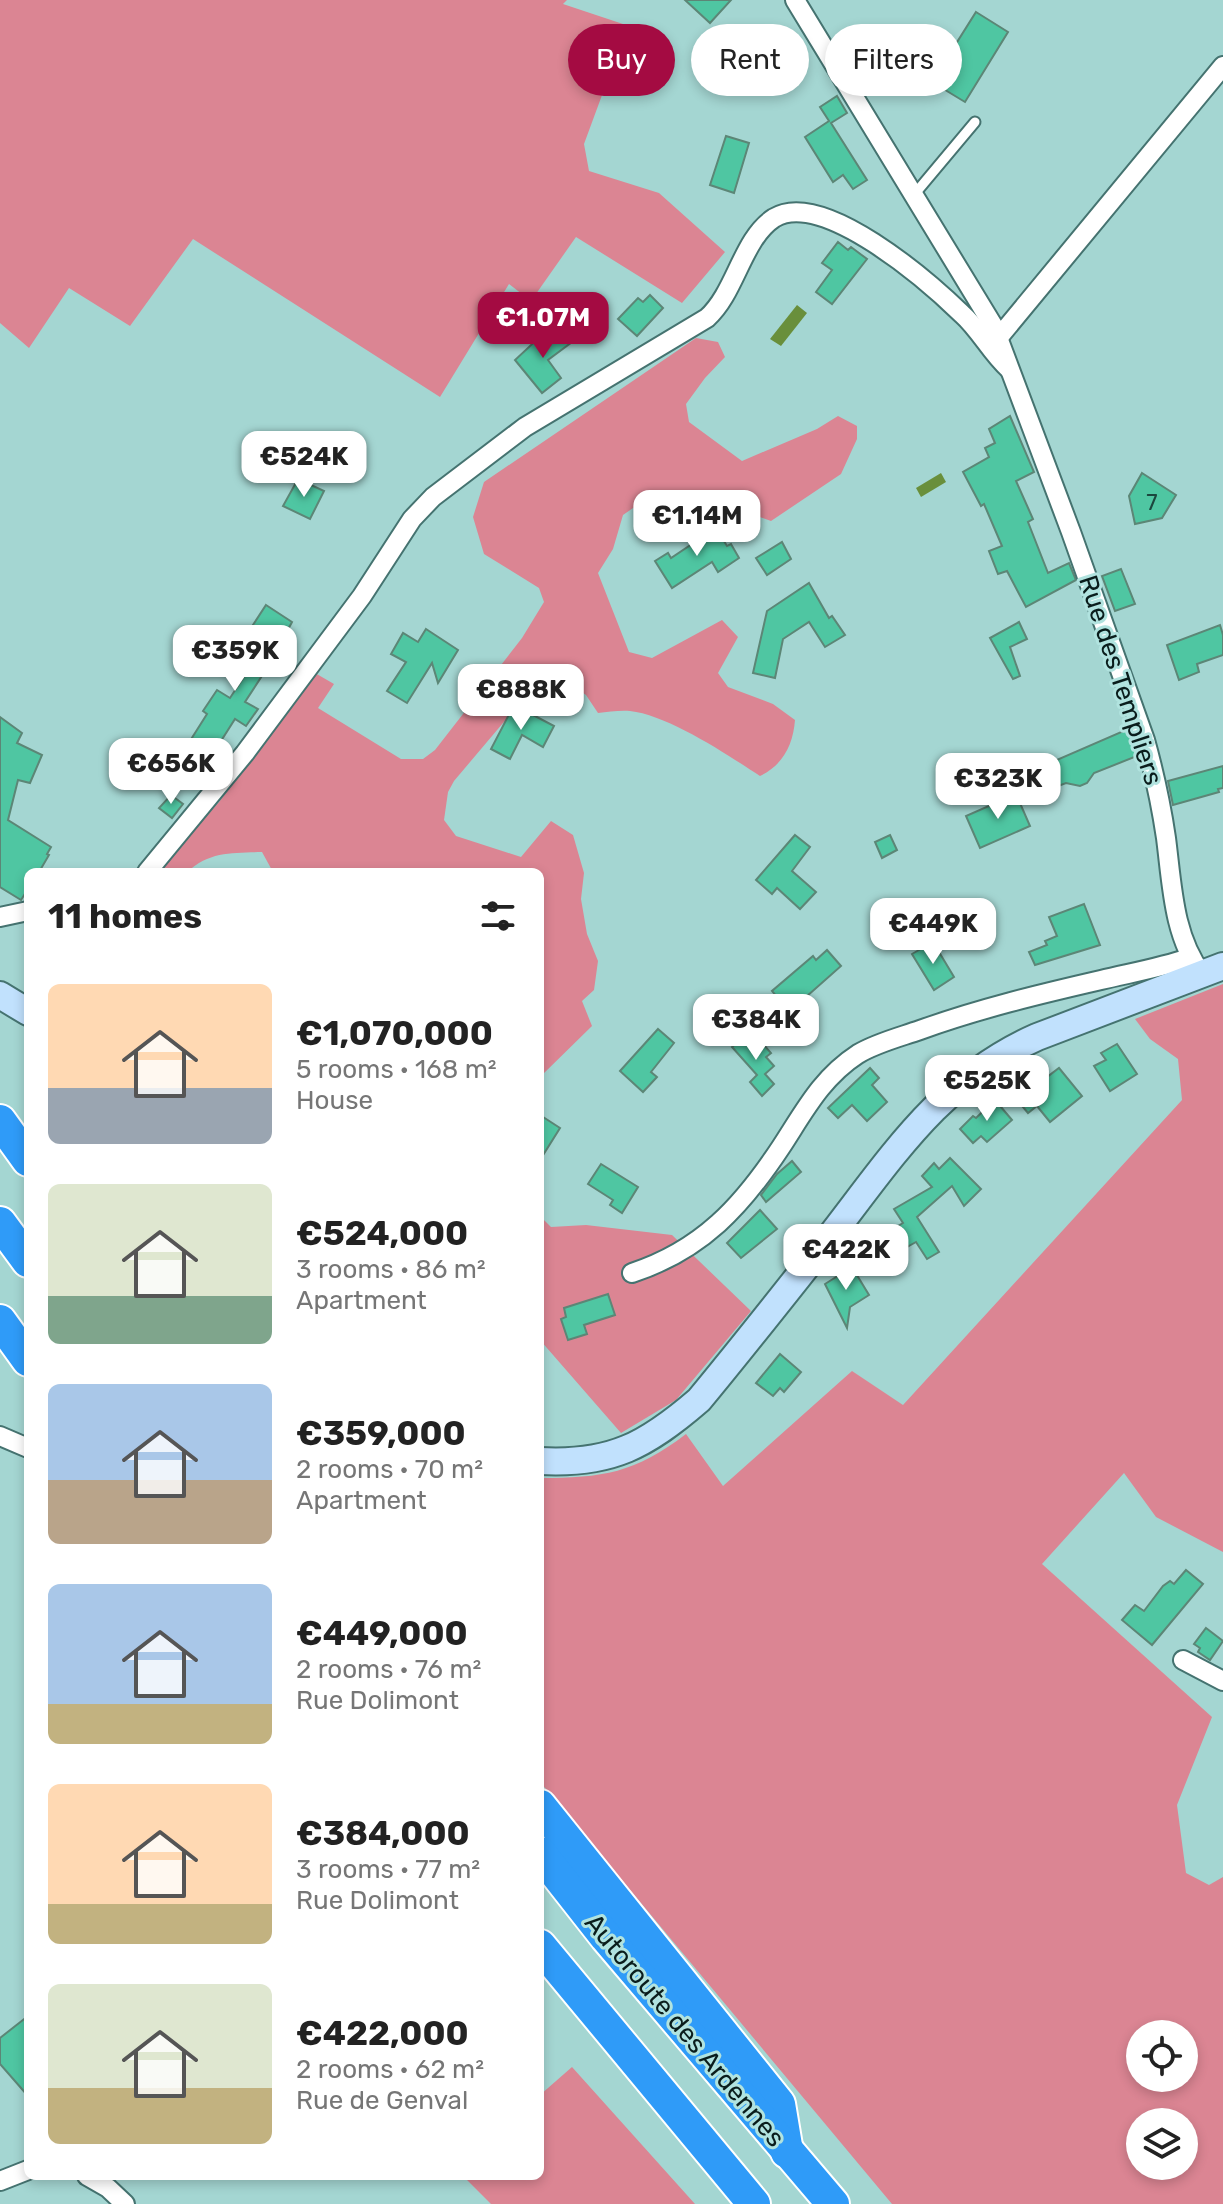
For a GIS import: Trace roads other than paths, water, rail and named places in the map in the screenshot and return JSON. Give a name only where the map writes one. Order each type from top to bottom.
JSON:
[{"type":"highway","points":[[0,1121],[24,1154]]},
{"type":"highway","points":[[0,1223],[24,1256]]},
{"type":"highway","points":[[0,1321],[24,1354]]},
{"type":"highway","points":[[544,1811],[779,2104],[787,2152]]},
{"type":"highway","name":"Autoroute des Ardennes","points":[[544,1858],[606,1937],[833,2204]]},
{"type":"highway","points":[[544,1951],[754,2204]]},
{"type":"street","name":"Rue des Templiers","points":[[795,0],[999,337],[1145,740],[1160,801],[1180,930],[1205,966]]},
{"type":"street","points":[[999,337],[1223,66]]},
{"type":"street","name":"Rue des Templiers","points":[[150,868],[245,753],[362,596],[383,559],[412,519],[433,497],[525,427],[707,318],[717,309],[756,238],[773,219],[792,213],[811,214],[860,235],[885,251],[962,313],[1009,369]]},
{"type":"street","points":[[0,917],[24,912]]},
{"type":"street","points":[[632,1273],[677,1255],[724,1219],[782,1146],[801,1112],[836,1072],[859,1053],[972,1013],[1205,966]]},
{"type":"street","points":[[544,1461],[588,1460],[626,1450],[665,1430],[699,1400],[916,1125],[974,1072],[1037,1037],[1205,966]]},
{"type":"street","points":[[0,995],[24,1010]]},
{"type":"street","points":[[0,1436],[24,1446]]},
{"type":"street","points":[[1183,1660],[1223,1681]]},
{"type":"street","points":[[0,2181],[24,2172]]},
{"type":"street","points":[[94,2180],[125,2204]]},
{"type":"lane","points":[[912,196],[975,122]]}]
